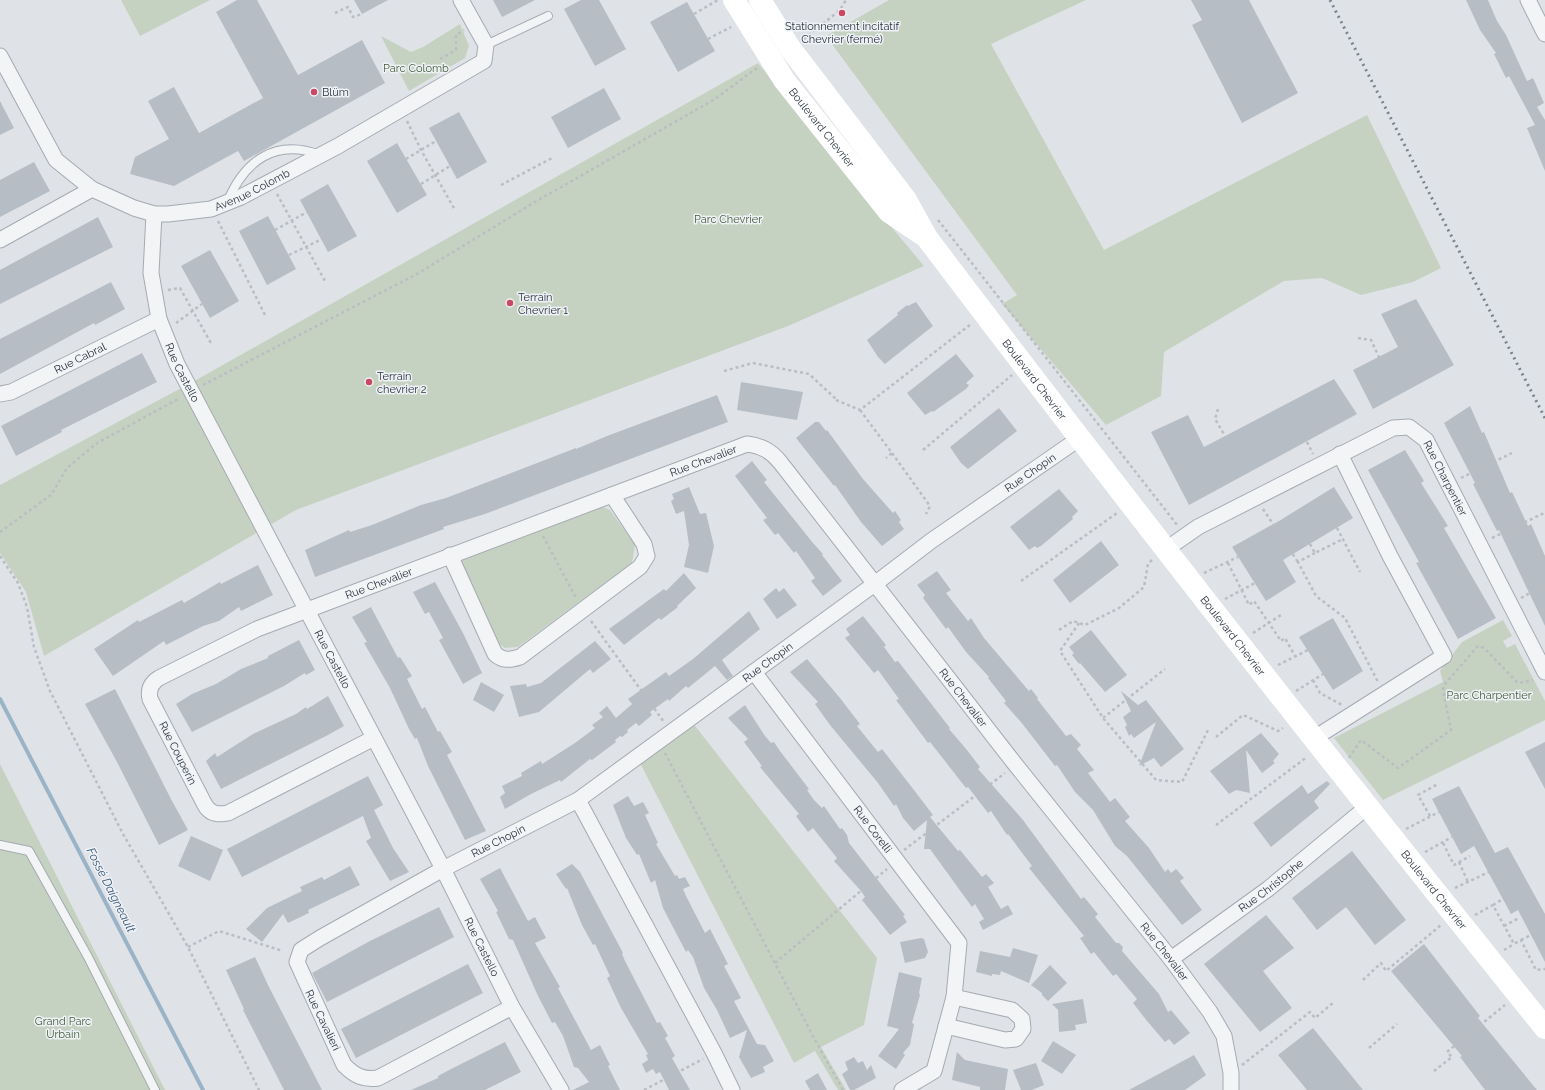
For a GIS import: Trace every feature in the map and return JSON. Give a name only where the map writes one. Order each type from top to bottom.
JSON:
[{"type":"street","points":[[461,0],[486,45]]},
{"type":"street","name":"Boulevard Chevrier","points":[[734,0],[766,31],[790,48],[906,200],[927,238],[1080,438],[1159,554],[1188,580],[1282,700],[1311,747],[1366,807],[1439,896],[1451,924],[1545,1028]]},
{"type":"street","name":"Boulevard Chevrier","points":[[760,0],[766,31]]},
{"type":"street","points":[[1528,0],[1545,34]]},
{"type":"street","name":"Avenue Colomb","points":[[0,56],[4,72],[56,160],[92,189],[134,208],[154,214],[168,214],[212,209],[227,204],[320,155],[484,61],[486,45]]},
{"type":"street","points":[[0,240],[92,189]]},
{"type":"street","name":"Rue Castello","points":[[154,214],[151,273],[154,293],[161,325],[177,364],[444,869],[512,1006],[561,1090]]},
{"type":"street","name":"Rue Cabral","points":[[0,394],[11,392],[161,325]]},
{"type":"street","name":"Rue Charpentier","points":[[1159,554],[1185,535],[1256,496],[1319,467],[1340,454],[1393,428],[1409,427],[1426,440],[1511,603],[1540,676]]},
{"type":"street","name":"Rue Chopin","points":[[444,869],[578,800],[876,583],[931,541],[1080,438]]},
{"type":"street","name":"Rue Chevalier","points":[[307,611],[450,555],[747,444],[760,446],[772,453],[780,462],[876,583],[1015,764],[1171,960],[1210,1012],[1224,1036],[1231,1074],[1230,1090]]},
{"type":"street","points":[[1311,747],[1355,712],[1444,656],[1390,556],[1340,454]]},
{"type":"street","points":[[450,555],[495,654],[500,658],[509,660],[520,657],[640,567],[647,556],[644,544],[612,494]]},
{"type":"street","name":"Rue Couperin","points":[[307,611],[245,634],[159,678],[152,684],[149,693],[150,699],[205,805],[208,810],[216,814],[228,813],[374,738]]},
{"type":"street","name":"Rue Corelli","points":[[754,672],[959,943],[954,997],[934,1071],[902,1090]]},
{"type":"street","points":[[578,800],[714,1053],[732,1090]]},
{"type":"street","name":"Rue Christophe","points":[[1171,960],[1268,890],[1366,807]]},
{"type":"street","name":"Rue Cavalieri","points":[[444,869],[301,950],[296,962],[344,1065],[354,1074],[366,1079],[378,1078],[512,1006]]},
{"type":"street","points":[[946,1026],[1005,1040],[1016,1039],[1023,1029],[1022,1019],[1012,1010],[954,997]]},
{"type":"lane","points":[[486,45],[548,16]]},
{"type":"lane","points":[[227,204],[234,186],[243,174],[255,162],[279,149],[307,150],[320,155]]},
{"type":"lane","points":[[0,845],[29,851],[88,957],[155,1090]]},
{"type":"path","points":[[694,14],[718,0]]},
{"type":"path","points":[[805,38],[840,10],[846,0]]},
{"type":"path","points":[[335,13],[348,7],[353,17],[362,14]]},
{"type":"path","points":[[440,59],[456,50],[456,35],[474,24]]},
{"type":"path","points":[[708,39],[736,24]]},
{"type":"path","points":[[801,32],[810,45]]},
{"type":"path","points":[[0,532],[51,495],[67,468],[97,443],[192,391],[417,274],[535,202],[715,99],[764,63]]},
{"type":"path","points":[[401,108],[421,150],[455,210]]},
{"type":"path","points":[[406,159],[436,141]]},
{"type":"path","points":[[501,185],[552,158]]},
{"type":"path","points":[[421,184],[450,166]]},
{"type":"path","points":[[270,181],[324,281]]},
{"type":"path","points":[[212,209],[265,315]]},
{"type":"path","points":[[275,230],[307,212]]},
{"type":"path","points":[[936,218],[1185,535]]},
{"type":"path","points":[[289,255],[322,239]]},
{"type":"path","points":[[154,293],[180,288],[212,345]]},
{"type":"path","points":[[161,325],[192,311],[202,304]]},
{"type":"path","points":[[860,410],[972,324]]},
{"type":"path","points":[[1358,338],[1371,340],[1379,357]]},
{"type":"path","points":[[724,371],[753,363],[809,374],[837,401],[860,410],[930,506],[926,514]]},
{"type":"path","points":[[923,450],[1012,375]]},
{"type":"path","points":[[1218,409],[1215,420],[1225,436]]},
{"type":"path","points":[[1449,484],[1512,452]]},
{"type":"path","points":[[886,458],[892,453]]},
{"type":"path","points":[[1262,507],[1298,562],[1316,596],[1345,618],[1384,694]]},
{"type":"path","points":[[1021,581],[1120,512]]},
{"type":"path","points":[[1479,544],[1544,513]]},
{"type":"path","points":[[536,523],[582,610],[671,732]]},
{"type":"path","points":[[1337,528],[1360,572]]},
{"type":"path","points":[[1298,562],[1343,539]]},
{"type":"path","points":[[1310,544],[1314,553]]},
{"type":"path","points":[[1059,630],[1073,621],[1085,625],[1120,608],[1144,587],[1148,564],[1159,554]]},
{"type":"path","points":[[0,556],[18,583],[27,607],[34,647],[50,691],[122,834],[188,947],[259,1090]]},
{"type":"path","points":[[1188,580],[1228,563],[1238,557]]},
{"type":"path","points":[[1228,563],[1249,605],[1254,601],[1281,641],[1285,638],[1295,656]]},
{"type":"path","points":[[1210,607],[1255,583]]},
{"type":"path","points":[[1511,603],[1545,585]]},
{"type":"path","points":[[1237,642],[1281,615]]},
{"type":"path","points":[[1079,623],[1060,651],[1103,718],[1156,780],[1182,782],[1209,728]]},
{"type":"path","points":[[1350,758],[1361,740],[1398,768],[1451,730],[1443,690],[1444,686],[1478,646],[1484,648],[1518,683],[1540,676]]},
{"type":"path","points":[[1262,674],[1308,650]]},
{"type":"path","points":[[1103,718],[1166,669]]},
{"type":"path","points":[[1282,700],[1323,674]]},
{"type":"path","points":[[1313,680],[1320,693],[1355,712]]},
{"type":"path","points":[[1216,738],[1243,715],[1278,731],[1287,726]]},
{"type":"path","points":[[657,743],[669,758],[843,1090]]},
{"type":"path","points":[[1216,825],[1311,747]]},
{"type":"path","points":[[775,962],[895,859],[1015,764]]},
{"type":"path","points":[[1430,817],[1418,795],[1438,784]]},
{"type":"path","points":[[1390,836],[1439,812]]},
{"type":"path","points":[[1410,860],[1452,837]]},
{"type":"path","points":[[1442,842],[1454,865],[1470,856]]},
{"type":"path","points":[[1459,862],[1468,882]]},
{"type":"path","points":[[1439,896],[1489,872]]},
{"type":"path","points":[[1363,980],[1381,964],[1386,970],[1451,924],[1503,899]]},
{"type":"path","points":[[1493,905],[1514,944],[1531,935]]},
{"type":"path","points":[[1504,926],[1519,918]]},
{"type":"path","points":[[188,947],[219,931],[283,951]]},
{"type":"path","points":[[1521,940],[1536,970],[1545,968]]},
{"type":"path","points":[[1231,1074],[1310,1012],[1315,1018],[1334,1002]]},
{"type":"path","points":[[1434,1071],[1452,1057],[1447,1052],[1505,1005]]},
{"type":"path","points":[[1369,1048],[1397,1024]]},
{"type":"path","points":[[644,1090],[714,1053]]},
{"type":"green space","points":[[121,0],[210,0],[140,36]]},
{"type":"green space","points":[[889,0],[1086,0],[991,44],[1104,250],[1367,115],[1441,268],[1413,282],[1361,295],[1322,278],[1284,281],[1164,352],[1161,396],[1106,425],[1002,304],[1017,295],[826,36]]},
{"type":"green space","name":"Parc Colomb","points":[[460,24],[469,46],[465,58],[409,91],[381,36],[411,52],[423,47]]},
{"type":"green space","name":"Parc Chevrier","points":[[758,63],[829,152],[924,266],[788,326],[296,510],[44,656],[26,592],[0,553],[0,485],[198,379]]},
{"type":"green space","points":[[599,505],[610,510],[635,545],[632,563],[518,647],[505,648],[495,641],[455,557]]},
{"type":"green space","name":"Parc Charpentier","points":[[1503,620],[1512,636],[1503,641],[1507,648],[1515,644],[1545,701],[1545,720],[1383,800],[1334,738],[1443,682],[1440,671],[1462,642]]},
{"type":"green space","points":[[692,722],[877,958],[864,1025],[821,1047],[846,1090],[838,1090],[815,1051],[794,1063],[639,761]]},
{"type":"green space","name":"Grand Parc Urbain","points":[[0,764],[165,1090],[0,1090]]},
{"type":"building","name":"Blüm","points":[[237,0],[257,0],[298,75],[362,40],[385,83],[244,161],[238,151],[174,186],[130,174],[135,157],[169,139],[148,101],[174,87],[199,133],[263,98],[216,12]]},
{"type":"building","points":[[354,0],[388,0],[362,14]]},
{"type":"building","points":[[493,0],[535,0],[502,17]]},
{"type":"building","points":[[581,0],[599,0],[626,49],[595,66],[564,9]]},
{"type":"building","points":[[1191,0],[1249,0],[1298,93],[1242,123],[1192,25],[1202,20]]},
{"type":"building","points":[[1466,0],[1488,0],[1527,81],[1533,78],[1544,103],[1537,107],[1545,120],[1545,171],[1527,128],[1535,125],[1509,76],[1506,78],[1494,54],[1496,53],[1480,30]]},
{"type":"building","points":[[687,2],[715,51],[678,72],[650,22]]},
{"type":"building","points":[[604,88],[621,119],[568,148],[551,117]]},
{"type":"building","points":[[0,101],[14,128],[0,135]]},
{"type":"building","points":[[459,112],[487,162],[457,179],[429,128]]},
{"type":"building","points":[[397,143],[427,195],[397,213],[367,161]]},
{"type":"building","points":[[34,162],[50,191],[0,217],[0,180]]},
{"type":"building","points":[[328,184],[357,236],[328,252],[300,200]]},
{"type":"building","points":[[268,216],[296,269],[267,285],[239,231]]},
{"type":"building","points":[[98,217],[113,247],[0,304],[0,270]]},
{"type":"building","points":[[210,250],[239,301],[210,318],[181,266]]},
{"type":"building","points":[[111,282],[125,309],[95,325],[94,323],[0,374],[0,339]]},
{"type":"building","points":[[1416,299],[1454,365],[1373,409],[1353,370],[1398,347],[1381,314]]},
{"type":"building","points":[[916,302],[933,326],[885,364],[878,357],[867,340],[898,315],[897,313],[907,305],[908,306]]},
{"type":"building","points":[[142,353],[157,382],[61,430],[62,432],[16,456],[1,426]]},
{"type":"building","points":[[956,354],[974,376],[966,383],[969,385],[966,389],[933,412],[932,411],[925,415],[907,393]]},
{"type":"building","points":[[1334,379],[1357,414],[1189,505],[1151,432],[1188,415],[1204,447]]},
{"type":"building","points":[[741,382],[803,392],[797,420],[737,410]]},
{"type":"building","points":[[717,395],[728,422],[485,514],[443,527],[444,529],[315,577],[305,550],[349,530],[350,532],[372,525],[421,505],[446,498]]},
{"type":"building","points":[[1470,406],[1482,433],[1484,432],[1510,493],[1512,492],[1528,526],[1531,524],[1545,556],[1545,626],[1499,530],[1497,531],[1473,484],[1475,483],[1444,423]]},
{"type":"building","points":[[999,408],[1017,431],[968,469],[961,463],[950,447]]},
{"type":"building","points":[[815,422],[819,422],[826,431],[827,430],[863,479],[893,513],[895,511],[901,520],[899,522],[904,529],[882,546],[861,522],[835,485],[834,486],[796,438]]},
{"type":"building","points":[[1405,450],[1424,481],[1421,483],[1448,526],[1444,528],[1496,618],[1458,639],[1416,563],[1419,562],[1368,470]]},
{"type":"building","points":[[752,461],[767,480],[764,482],[823,554],[822,555],[842,581],[823,596],[811,581],[815,578],[796,551],[794,553],[778,533],[775,535],[763,520],[767,518],[735,476]]},
{"type":"building","points":[[689,487],[700,514],[706,513],[714,546],[708,573],[684,567],[689,545],[684,511],[676,514],[671,501],[674,499],[672,494]]},
{"type":"building","points":[[1334,487],[1353,518],[1283,560],[1296,582],[1266,601],[1232,547],[1279,521]]},
{"type":"building","points":[[1059,489],[1078,511],[1072,517],[1073,519],[1041,546],[1037,548],[1035,546],[1029,550],[1010,527]]},
{"type":"building","points":[[1101,541],[1119,565],[1070,603],[1053,580]]},
{"type":"building","points":[[258,565],[273,595],[241,611],[239,607],[219,621],[203,626],[166,645],[164,641],[113,676],[94,649],[138,620],[139,622],[182,600],[184,603],[220,582],[221,584]]},
{"type":"building","points":[[937,571],[951,590],[946,593],[968,621],[971,618],[984,638],[1029,691],[1031,689],[1066,736],[1071,734],[1081,745],[1077,749],[1094,770],[1088,773],[1110,802],[1115,798],[1130,817],[1125,821],[1149,848],[1165,872],[1168,869],[1171,873],[1176,869],[1184,878],[1180,881],[1202,910],[1182,925],[1127,856],[1115,846],[1093,810],[1075,792],[1057,765],[1055,766],[1021,722],[1004,703],[1006,701],[988,678],[989,677],[966,652],[948,627],[946,629],[923,598],[925,595],[917,585]]},
{"type":"building","points":[[684,573],[696,588],[677,606],[678,607],[661,620],[659,618],[624,645],[609,629],[664,589],[666,591]]},
{"type":"building","points":[[435,582],[463,633],[482,673],[463,684],[439,640],[443,638],[429,612],[425,614],[413,592]]},
{"type":"building","points":[[776,588],[779,592],[784,588],[797,605],[777,619],[763,599]]},
{"type":"building","points":[[371,607],[398,658],[400,657],[412,676],[407,679],[422,709],[425,707],[438,732],[440,731],[452,752],[447,755],[486,831],[465,840],[428,766],[417,738],[415,739],[409,729],[390,688],[364,643],[367,642],[352,617]]},
{"type":"building","points":[[749,611],[760,629],[722,660],[733,676],[727,680],[715,666],[688,688],[686,686],[669,701],[668,699],[650,712],[652,715],[639,726],[636,723],[627,730],[628,732],[622,737],[620,736],[615,740],[616,742],[592,760],[590,759],[561,782],[560,780],[505,809],[500,797],[505,793],[502,786],[522,776],[521,773],[541,761],[542,764],[595,728],[592,725],[603,717],[599,713],[607,706],[616,718],[632,704],[628,699],[666,672],[669,676],[693,659]]},
{"type":"building","points":[[863,616],[886,645],[884,647],[895,662],[898,661],[950,728],[949,729],[980,767],[978,769],[1023,820],[1081,899],[1084,897],[1098,914],[1095,917],[1116,943],[1119,943],[1123,947],[1122,951],[1159,994],[1168,1012],[1171,1010],[1190,1033],[1174,1045],[1169,1039],[1165,1042],[1133,1003],[1137,999],[1116,974],[1113,976],[1094,952],[1091,954],[1080,938],[1084,936],[1029,868],[1032,866],[1008,834],[1007,835],[991,811],[988,813],[968,787],[966,788],[930,742],[928,743],[896,700],[899,699],[878,670],[874,673],[845,638],[850,635],[846,629]]},
{"type":"building","points":[[1333,618],[1363,671],[1333,690],[1299,637]]},
{"type":"building","points":[[1091,630],[1127,675],[1105,692],[1080,663],[1079,664],[1072,655],[1074,653],[1069,647]]},
{"type":"building","points":[[299,640],[315,670],[306,675],[305,673],[284,686],[192,732],[176,704],[192,694],[216,684],[241,669],[268,658],[268,656]]},
{"type":"building","points":[[595,641],[611,659],[593,673],[590,669],[539,712],[519,717],[510,686],[526,684],[527,687],[541,683]]},
{"type":"building","points":[[807,659],[860,724],[857,726],[878,752],[882,749],[933,815],[930,817],[958,851],[960,850],[982,877],[986,874],[994,883],[988,887],[1001,909],[1008,905],[1013,914],[983,930],[979,922],[984,919],[975,904],[972,907],[930,849],[924,849],[927,820],[914,831],[903,818],[896,804],[894,806],[878,783],[830,725],[815,704],[818,702],[790,672]]},
{"type":"building","points":[[481,682],[504,695],[494,712],[473,700]]},
{"type":"building","points":[[115,689],[188,830],[159,845],[117,762],[85,704]]},
{"type":"building","points":[[1121,691],[1138,705],[1146,700],[1184,749],[1161,767],[1154,758],[1139,766],[1156,722],[1134,738],[1131,734],[1129,736],[1125,727],[1127,725],[1123,717],[1131,711]]},
{"type":"building","points":[[328,696],[344,726],[221,789],[206,761],[215,753],[217,757],[253,734],[296,714],[306,707],[307,709]]},
{"type":"building","points":[[745,705],[765,736],[771,743],[774,742],[809,789],[807,790],[814,800],[822,808],[824,806],[840,829],[842,828],[847,835],[849,843],[905,915],[903,916],[907,922],[890,935],[862,900],[865,897],[861,891],[834,861],[837,858],[813,828],[808,832],[796,816],[799,814],[760,767],[762,766],[744,742],[748,739],[728,718]]},
{"type":"building","points":[[1261,733],[1279,754],[1273,761],[1275,763],[1262,773],[1246,750],[1250,793],[1236,790],[1229,794],[1210,771]]},
{"type":"building","points":[[1545,742],[1545,789],[1525,752]]},
{"type":"building","points":[[368,776],[383,805],[374,810],[393,848],[409,872],[390,881],[366,841],[371,838],[363,816],[242,877],[227,849]]},
{"type":"building","points":[[1327,781],[1330,784],[1314,801],[1319,808],[1271,847],[1253,823],[1302,785],[1308,794]]},
{"type":"building","points":[[1459,786],[1495,853],[1508,847],[1545,914],[1545,962],[1518,910],[1511,914],[1474,846],[1461,854],[1432,799]]},
{"type":"building","points":[[628,796],[634,806],[643,802],[649,813],[645,815],[658,843],[656,844],[675,876],[677,875],[679,879],[685,877],[690,886],[683,889],[686,896],[705,933],[710,929],[728,964],[724,966],[741,998],[734,1001],[757,1044],[765,1045],[774,1061],[763,1067],[765,1072],[751,1078],[739,1057],[747,1030],[730,1038],[717,1010],[704,988],[693,957],[688,950],[686,952],[663,908],[655,880],[651,883],[639,854],[637,855],[626,838],[613,805]]},
{"type":"building","points":[[191,836],[223,850],[210,881],[178,866]]},
{"type":"building","points":[[1352,851],[1406,920],[1375,945],[1346,907],[1317,930],[1292,898]]},
{"type":"building","points":[[572,864],[580,872],[623,953],[622,954],[625,961],[657,1023],[660,1022],[668,1036],[665,1038],[675,1056],[672,1058],[690,1090],[669,1090],[660,1072],[656,1074],[653,1069],[646,1073],[642,1064],[648,1060],[646,1055],[648,1054],[621,1008],[607,978],[610,976],[595,944],[593,945],[582,925],[567,888],[566,889],[556,874]]},
{"type":"building","points":[[350,866],[360,885],[308,910],[309,913],[288,923],[283,914],[262,942],[246,929],[267,908],[302,891],[300,887],[322,877],[324,880]]},
{"type":"building","points":[[500,868],[528,921],[535,917],[546,938],[535,943],[560,987],[558,988],[591,1050],[600,1045],[610,1065],[608,1066],[620,1090],[573,1090],[589,1082],[578,1068],[574,1067],[563,1036],[555,1022],[552,1023],[513,940],[509,939],[496,912],[498,911],[480,879]]},
{"type":"building","points":[[439,907],[454,937],[327,1002],[312,973],[368,942]]},
{"type":"building","points":[[1266,915],[1294,948],[1263,971],[1292,1008],[1260,1032],[1204,964]]},
{"type":"building","points":[[921,938],[924,939],[928,952],[925,958],[905,963],[900,942]]},
{"type":"building","points":[[1424,944],[1480,1016],[1478,1018],[1537,1090],[1485,1090],[1460,1057],[1462,1056],[1391,971]]},
{"type":"building","points":[[1013,948],[1038,955],[1029,983],[1001,971],[1000,975],[992,974],[992,976],[976,972],[980,951],[1010,957]]},
{"type":"building","points":[[255,957],[322,1090],[284,1090],[243,1010],[244,1009],[226,970]]},
{"type":"building","points":[[468,964],[483,993],[356,1058],[341,1029]]},
{"type":"building","points":[[1050,965],[1067,983],[1048,1001],[1042,993],[1031,985]]},
{"type":"building","points":[[899,972],[922,978],[919,993],[920,995],[912,1023],[914,1024],[910,1045],[903,1053],[905,1055],[896,1069],[878,1056],[899,1029],[887,1026]]},
{"type":"building","points":[[1083,999],[1087,1023],[1075,1025],[1076,1030],[1059,1032],[1058,1010],[1052,1004]]},
{"type":"building","points":[[1313,1028],[1363,1090],[1307,1090],[1278,1055]]},
{"type":"building","points":[[1053,1041],[1076,1055],[1062,1074],[1041,1061]]},
{"type":"building","points":[[505,1042],[521,1072],[485,1090],[411,1090],[438,1078],[438,1076]]},
{"type":"building","points":[[957,1052],[965,1060],[1008,1069],[1005,1090],[980,1090],[980,1087],[952,1080]]},
{"type":"building","points":[[1194,1055],[1206,1075],[1185,1090],[1129,1090]]},
{"type":"building","points":[[854,1057],[858,1063],[863,1061],[867,1070],[871,1065],[876,1078],[854,1090],[850,1090],[842,1074],[848,1070],[845,1062]]},
{"type":"building","points":[[1036,1063],[1044,1085],[1032,1090],[1021,1090],[1013,1070]]},
{"type":"building","points":[[818,1073],[827,1090],[810,1090],[805,1081]]},
{"type":"waterway","name":"Fossé Daigneault","points":[[0,699],[203,1090]]},
{"type":"railway","points":[[1330,0],[1545,418]]},
{"type":"place","name":"Stationnement incitatif Chevrier (fermé)","points":[[842,13]]},
{"type":"place","name":"Blüm","points":[[314,92]]},
{"type":"place","name":"Terrain Chevrier 1","points":[[510,303]]},
{"type":"place","name":"Terrain chevrier 2","points":[[369,382]]}]
